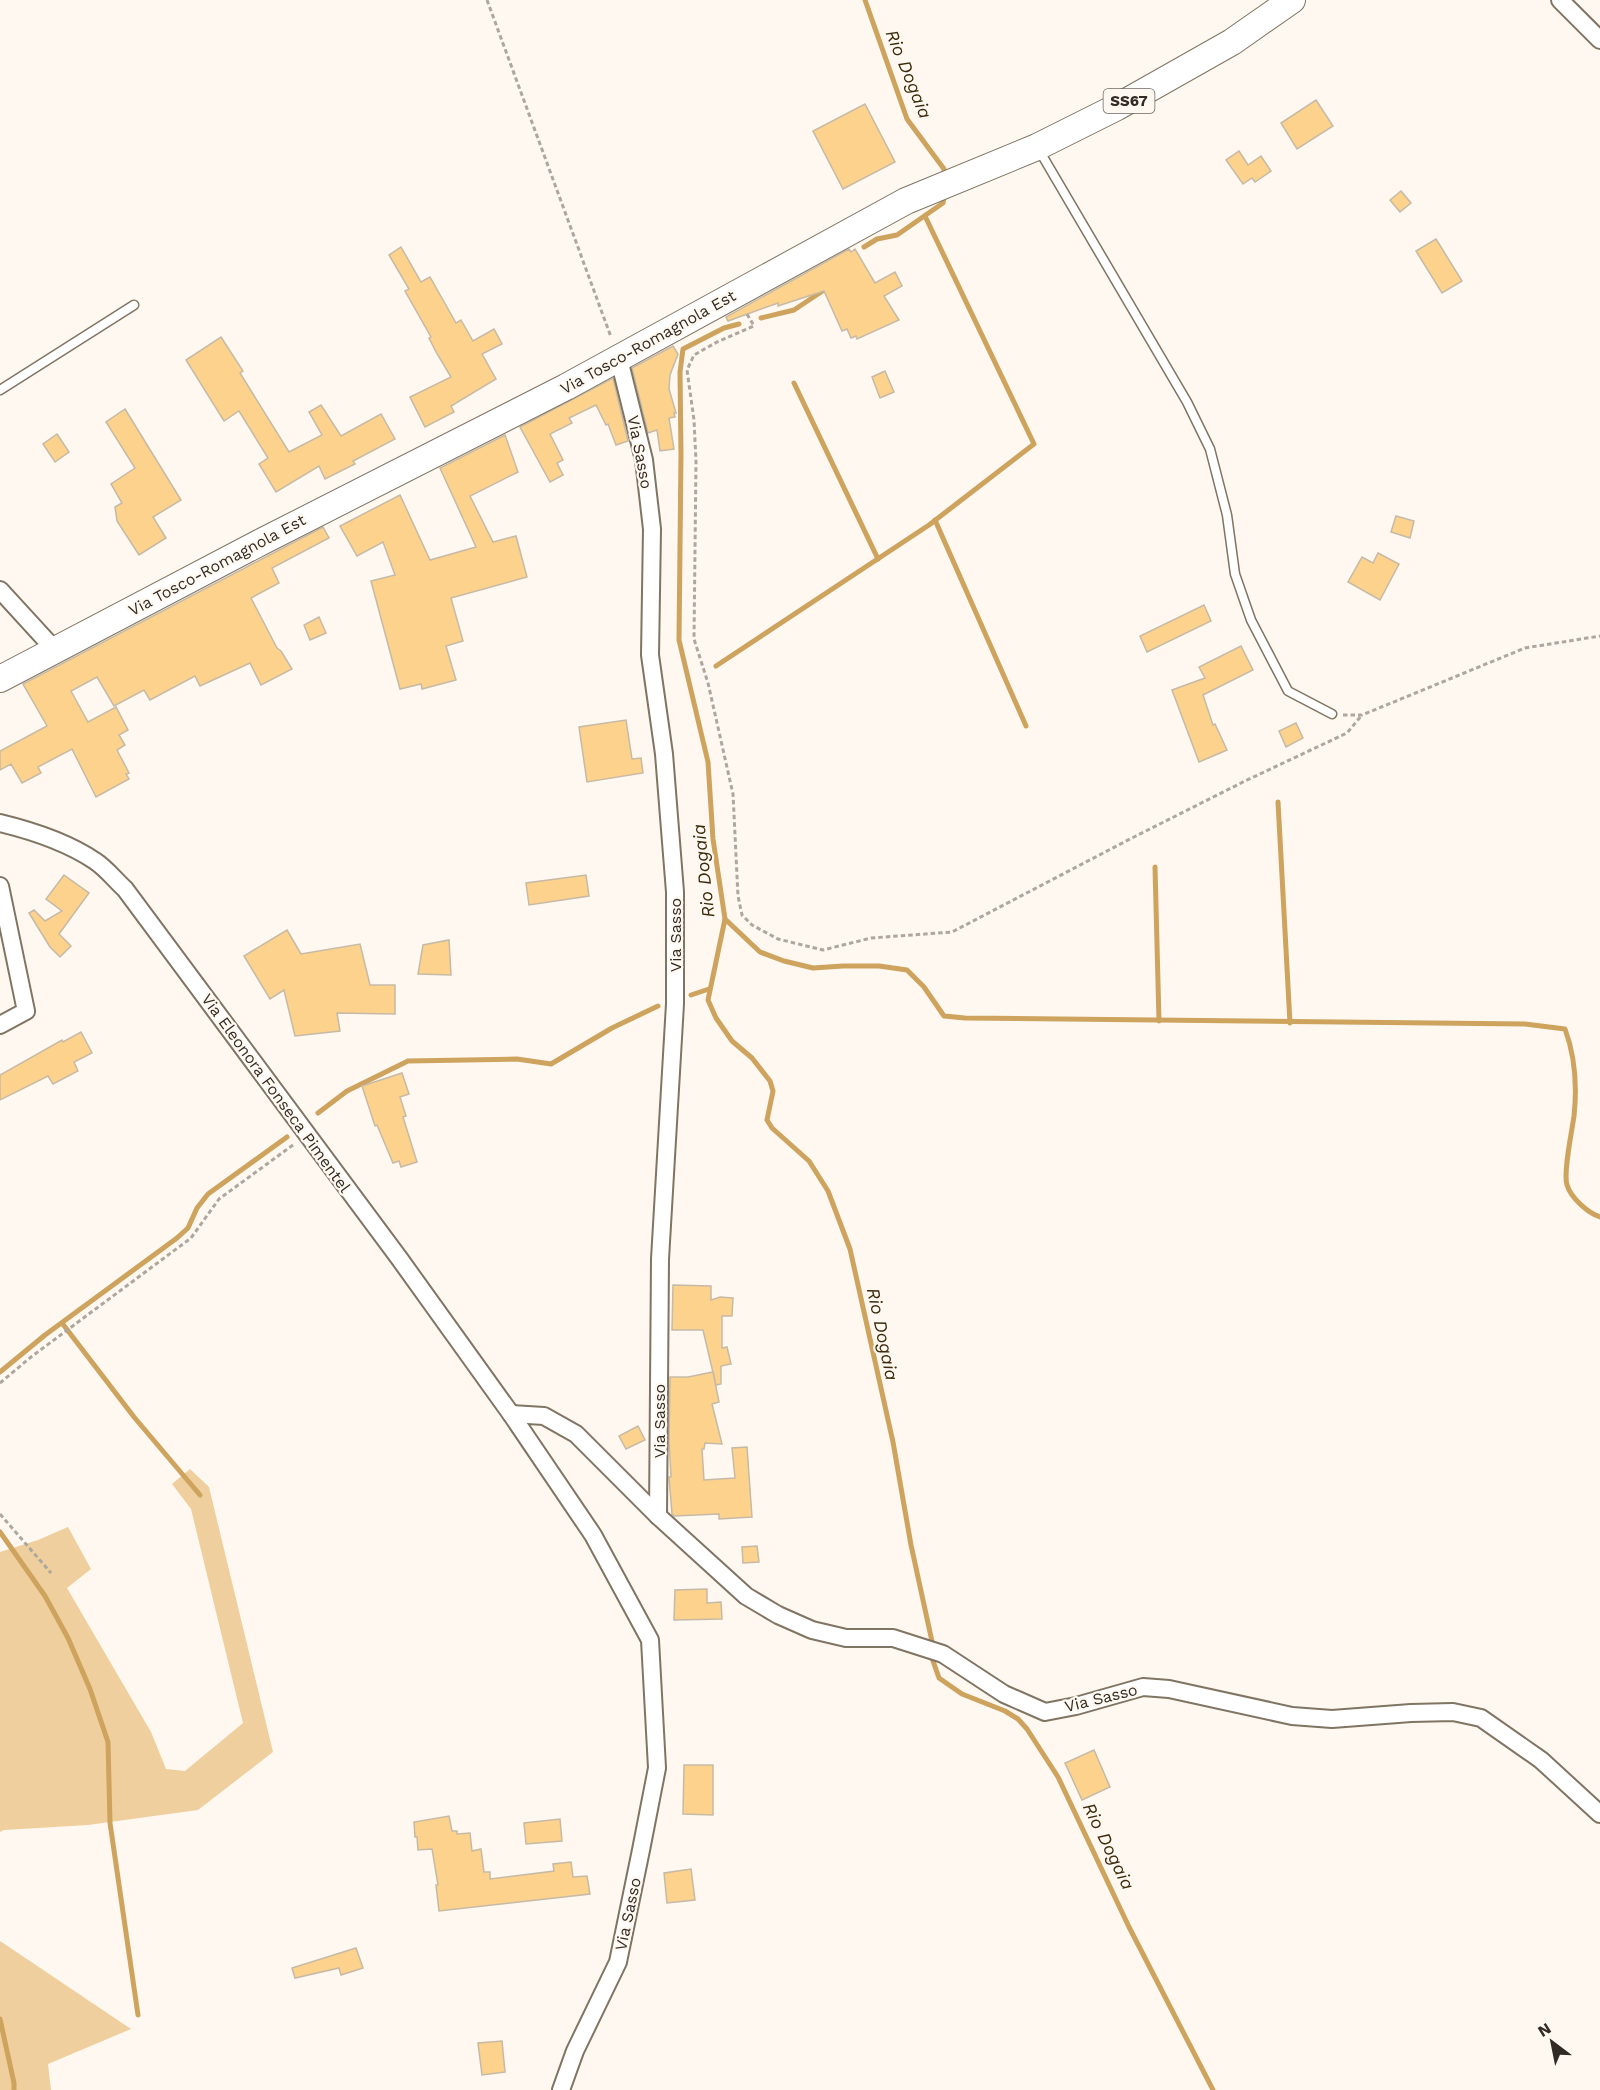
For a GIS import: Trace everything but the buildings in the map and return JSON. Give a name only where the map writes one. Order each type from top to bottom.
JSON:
[{"type":"main road","name":"Via Tosco-Romagnola Est","points":[[0,679],[263,540],[619,359],[877,216],[945,184],[1037,147],[1168,80],[1232,42],[1292,0]]},
{"type":"street","points":[[1560,0],[1600,40]]},
{"type":"street","name":"Via Sasso","points":[[619,359],[644,460],[652,529],[650,655],[664,754],[675,892],[675,1004],[660,1259],[658,1516]]},
{"type":"street","points":[[0,590],[55,650]]},
{"type":"street","name":"Via Eleonora Fonseca Pimentel","points":[[0,823],[30,830],[95,861],[125,890],[399,1258],[511,1414]]},
{"type":"street","points":[[0,886],[26,1011],[0,1025]]},
{"type":"street","name":"Via Sasso","points":[[511,1414],[544,1416],[576,1434],[658,1516],[746,1596],[778,1615],[812,1630],[846,1638],[893,1638],[943,1654],[1004,1694],[1045,1712],[1076,1707],[1143,1687],[1169,1689],[1292,1716],[1332,1719],[1453,1712],[1481,1718],[1541,1760],[1600,1814]]},
{"type":"street","name":"Via Sasso","points":[[511,1414],[593,1535],[650,1640],[657,1768],[642,1850],[618,1962],[575,2051],[561,2090]]},
{"type":"lane","points":[[1037,147],[1187,402],[1210,449],[1227,515],[1234,574],[1251,620],[1288,691],[1332,714]]},
{"type":"lane","points":[[0,390],[134,305]]},
{"type":"path","points":[[487,0],[619,359]]},
{"type":"path","points":[[735,294],[754,326],[694,355],[687,370],[694,420],[696,461],[694,639],[708,683],[733,794],[738,897],[742,915],[752,925],[778,939],[823,950],[871,938],[952,932],[1245,781],[1347,733],[1362,715]]},
{"type":"path","points":[[1332,714],[1362,715],[1525,648],[1600,636]]},
{"type":"path","points":[[0,1383],[31,1357],[191,1238],[219,1199],[306,1135]]},
{"type":"path","points":[[0,1514],[51,1573]]},
{"type":"shaded area","points":[[190,1469],[209,1487],[273,1752],[198,1810],[88,1825],[0,1832],[0,1552],[38,1540],[68,1527],[91,1569],[67,1588],[151,1732],[166,1769],[185,1771],[243,1723],[191,1509],[172,1484]]},
{"type":"shaded area","points":[[0,1941],[131,2029],[48,2064],[51,2090],[0,2090]]},
{"type":"waterway","name":"Rio Dogaia","points":[[865,0],[907,119],[944,169],[944,177]]},
{"type":"waterway","name":"Rio Dogaia","points":[[864,247],[877,239],[897,235],[943,203],[945,192]]},
{"type":"waterway","points":[[716,666],[929,525],[1034,444],[925,216]]},
{"type":"waterway","name":"Rio Dogaia","points":[[761,318],[794,310],[824,290]]},
{"type":"waterway","name":"Rio Dogaia","points":[[739,324],[724,328],[683,349],[680,372],[679,640],[708,762],[713,839],[725,919],[708,1000],[716,1018],[732,1041],[752,1058],[770,1081],[773,1091],[767,1120],[772,1128],[809,1161],[828,1191],[850,1249],[893,1442],[911,1545],[933,1646]]},
{"type":"waterway","points":[[794,383],[878,559]]},
{"type":"waterway","points":[[935,520],[1026,726]]},
{"type":"waterway","points":[[1278,802],[1290,1023]]},
{"type":"waterway","points":[[1155,867],[1159,1021]]},
{"type":"waterway","points":[[725,919],[760,952],[784,961],[813,968],[879,966],[907,970],[924,987],[944,1016],[1525,1024],[1565,1029],[1573,1061],[1575,1094],[1567,1162],[1567,1185],[1580,1204],[1600,1217]]},
{"type":"waterway","points":[[691,995],[709,989]]},
{"type":"waterway","points":[[318,1113],[347,1091],[408,1061],[517,1059],[551,1064],[612,1028],[658,1006]]},
{"type":"waterway","points":[[0,1372],[45,1335],[177,1238],[188,1228],[197,1208],[208,1194],[287,1137]]},
{"type":"waterway","points":[[62,1323],[134,1417],[200,1495]]},
{"type":"waterway","points":[[0,1532],[45,1596],[68,1638],[90,1689],[108,1742],[110,1823],[138,2015]]},
{"type":"waterway","name":"Rio Dogaia","points":[[932,1658],[939,1678],[962,1694],[1005,1711],[1018,1719],[1027,1729],[1058,1777],[1129,1927],[1213,2090]]},
{"type":"waterway","points":[[0,2019],[14,2090]]}]
